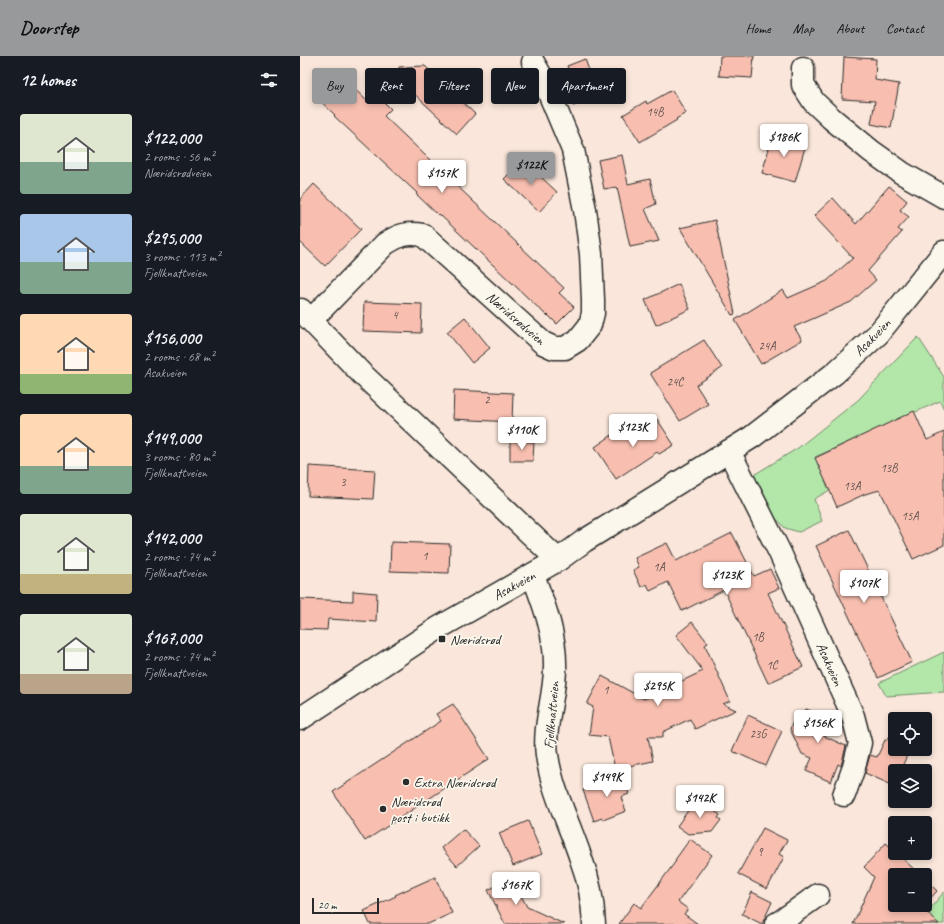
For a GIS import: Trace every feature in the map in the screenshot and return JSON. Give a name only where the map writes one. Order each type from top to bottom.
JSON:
[{"type":"street","name":"Næridsrødveien","points":[[533,62],[544,81],[573,150],[585,210],[591,254],[593,313],[590,325],[578,340],[565,348],[554,348],[543,343],[424,235],[411,233],[397,236],[385,244],[305,315],[361,373],[558,560]]},
{"type":"street","points":[[803,68],[804,85],[814,102],[830,118],[871,151],[902,173],[944,197]]},
{"type":"street","name":"Asakveien","points":[[300,719],[440,627],[558,560],[591,537],[752,437],[835,373],[878,334],[944,252]]},
{"type":"street","name":"Asakveien","points":[[729,451],[780,553],[853,716],[860,742],[844,795]]},
{"type":"street","name":"Fjellknattveien","points":[[533,574],[548,619],[554,644],[556,669],[546,737],[547,755],[553,785],[582,860],[593,904],[594,924]]},
{"type":"street","points":[[776,924],[818,895]]},
{"type":"green space","points":[[918,337],[944,377],[944,409],[940,401],[815,457],[830,490],[814,499],[822,521],[799,532],[785,528],[771,513],[752,476],[798,448],[858,400]]},
{"type":"green space","points":[[944,652],[944,692],[886,696],[879,683]]},
{"type":"green space","points":[[944,892],[944,924],[936,924],[929,912],[932,912],[932,906]]},
{"type":"building","points":[[720,56],[754,56],[752,78],[719,76]]},
{"type":"building","points":[[844,57],[876,59],[875,80],[899,84],[891,128],[871,124],[875,101],[842,99]]},
{"type":"building","points":[[585,59],[588,68],[568,68],[567,66]]},
{"type":"building","points":[[425,66],[427,68],[424,68],[424,103],[416,96],[416,68],[399,67]]},
{"type":"building","points":[[672,90],[686,113],[640,142],[623,115],[646,101],[647,104]]},
{"type":"building","points":[[357,91],[365,99],[365,104],[386,104],[391,109],[384,116],[564,288],[559,293],[574,307],[557,324],[548,315],[547,316],[439,214],[438,215],[416,194],[417,193],[334,116],[335,115],[323,104],[357,104]]},
{"type":"building","points":[[425,104],[465,104],[475,114],[457,134]]},
{"type":"building","points":[[773,134],[806,144],[795,182],[762,173]]},
{"type":"building","points":[[622,155],[628,184],[650,179],[656,204],[645,209],[659,241],[630,247],[617,187],[604,189],[598,160]]},
{"type":"building","points":[[523,160],[557,192],[539,212],[504,179]]},
{"type":"building","points":[[314,184],[361,229],[325,266],[300,242],[300,199]]},
{"type":"building","points":[[889,186],[907,201],[900,210],[909,217],[898,229],[902,232],[868,271],[876,280],[851,302],[794,327],[802,340],[761,364],[735,320],[783,290],[788,298],[827,281],[853,258],[814,216],[833,198],[856,224]]},
{"type":"building","points":[[715,220],[735,314],[732,315],[680,228]]},
{"type":"building","points":[[679,284],[690,309],[656,325],[645,300]]},
{"type":"building","points":[[364,302],[422,304],[421,333],[363,331]]},
{"type":"building","points":[[465,317],[490,348],[472,363],[447,332]]},
{"type":"building","points":[[704,340],[722,368],[696,385],[708,404],[680,421],[650,373]]},
{"type":"building","points":[[454,390],[513,393],[512,422],[453,419]]},
{"type":"building","points":[[914,411],[927,440],[944,432],[944,545],[913,559],[880,490],[865,494],[837,507],[815,458]]},
{"type":"building","points":[[657,419],[674,445],[659,454],[657,452],[616,479],[595,447],[621,429],[627,439]]},
{"type":"building","points":[[510,441],[534,442],[533,461],[510,461]]},
{"type":"building","points":[[309,466],[375,470],[373,499],[308,496]]},
{"type":"building","points":[[849,530],[912,662],[878,678],[816,546]]},
{"type":"building","points":[[732,533],[754,576],[770,569],[779,588],[768,593],[803,667],[768,683],[724,590],[682,611],[668,582],[650,591],[647,584],[641,587],[633,570],[639,567],[635,558],[667,543],[676,561]]},
{"type":"building","points":[[391,542],[450,544],[449,573],[390,571]]},
{"type":"building","points":[[353,591],[377,593],[376,622],[328,619],[327,630],[300,629],[300,599],[353,601]]},
{"type":"building","points":[[692,622],[708,643],[705,645],[730,701],[723,704],[736,710],[695,729],[690,719],[663,732],[663,737],[648,737],[653,761],[615,769],[608,737],[589,735],[593,707],[587,704],[602,676],[644,699],[703,671],[676,635]]},
{"type":"building","points":[[453,704],[489,759],[365,841],[333,792],[441,721],[436,714]]},
{"type":"building","points":[[806,709],[831,719],[824,736],[846,746],[841,766],[838,764],[831,782],[806,771],[812,758],[802,754],[790,729],[796,715],[803,717]]},
{"type":"building","points":[[748,715],[782,731],[766,766],[732,751]]},
{"type":"building","points":[[888,738],[888,756],[907,756],[903,764],[888,764],[888,783],[865,773],[870,755],[877,757],[885,740]]},
{"type":"building","points":[[622,775],[629,794],[621,797],[626,811],[603,820],[602,818],[594,821],[583,790]]},
{"type":"building","points":[[697,798],[720,815],[718,818],[721,820],[712,832],[688,834],[677,826]]},
{"type":"building","points":[[528,821],[542,854],[513,866],[499,833]]},
{"type":"building","points":[[763,828],[787,840],[779,854],[784,857],[767,889],[738,874]]},
{"type":"building","points":[[463,829],[479,846],[457,866],[441,848]]},
{"type":"building","points":[[690,839],[712,855],[678,902],[688,909],[684,914],[698,924],[619,924],[634,903],[641,908],[676,861],[675,860]]},
{"type":"building","points":[[886,843],[888,845],[888,860],[904,860],[913,868],[888,868],[888,912],[926,912],[939,924],[853,924],[874,877],[864,867]]},
{"type":"building","points":[[435,877],[452,913],[428,924],[370,924],[364,911]]},
{"type":"building","points":[[512,878],[527,907],[564,924],[505,924],[488,890]]},
{"type":"building","points":[[932,886],[937,891],[932,896]]},
{"type":"building","points":[[752,892],[772,902],[762,924],[742,914]]},
{"type":"place","name":"Næridsrød","points":[[442,639]]},
{"type":"place","name":"Extra Næridsrød","points":[[406,782]]},
{"type":"place","name":"Næridsrød post i butikk","points":[[383,809]]}]
